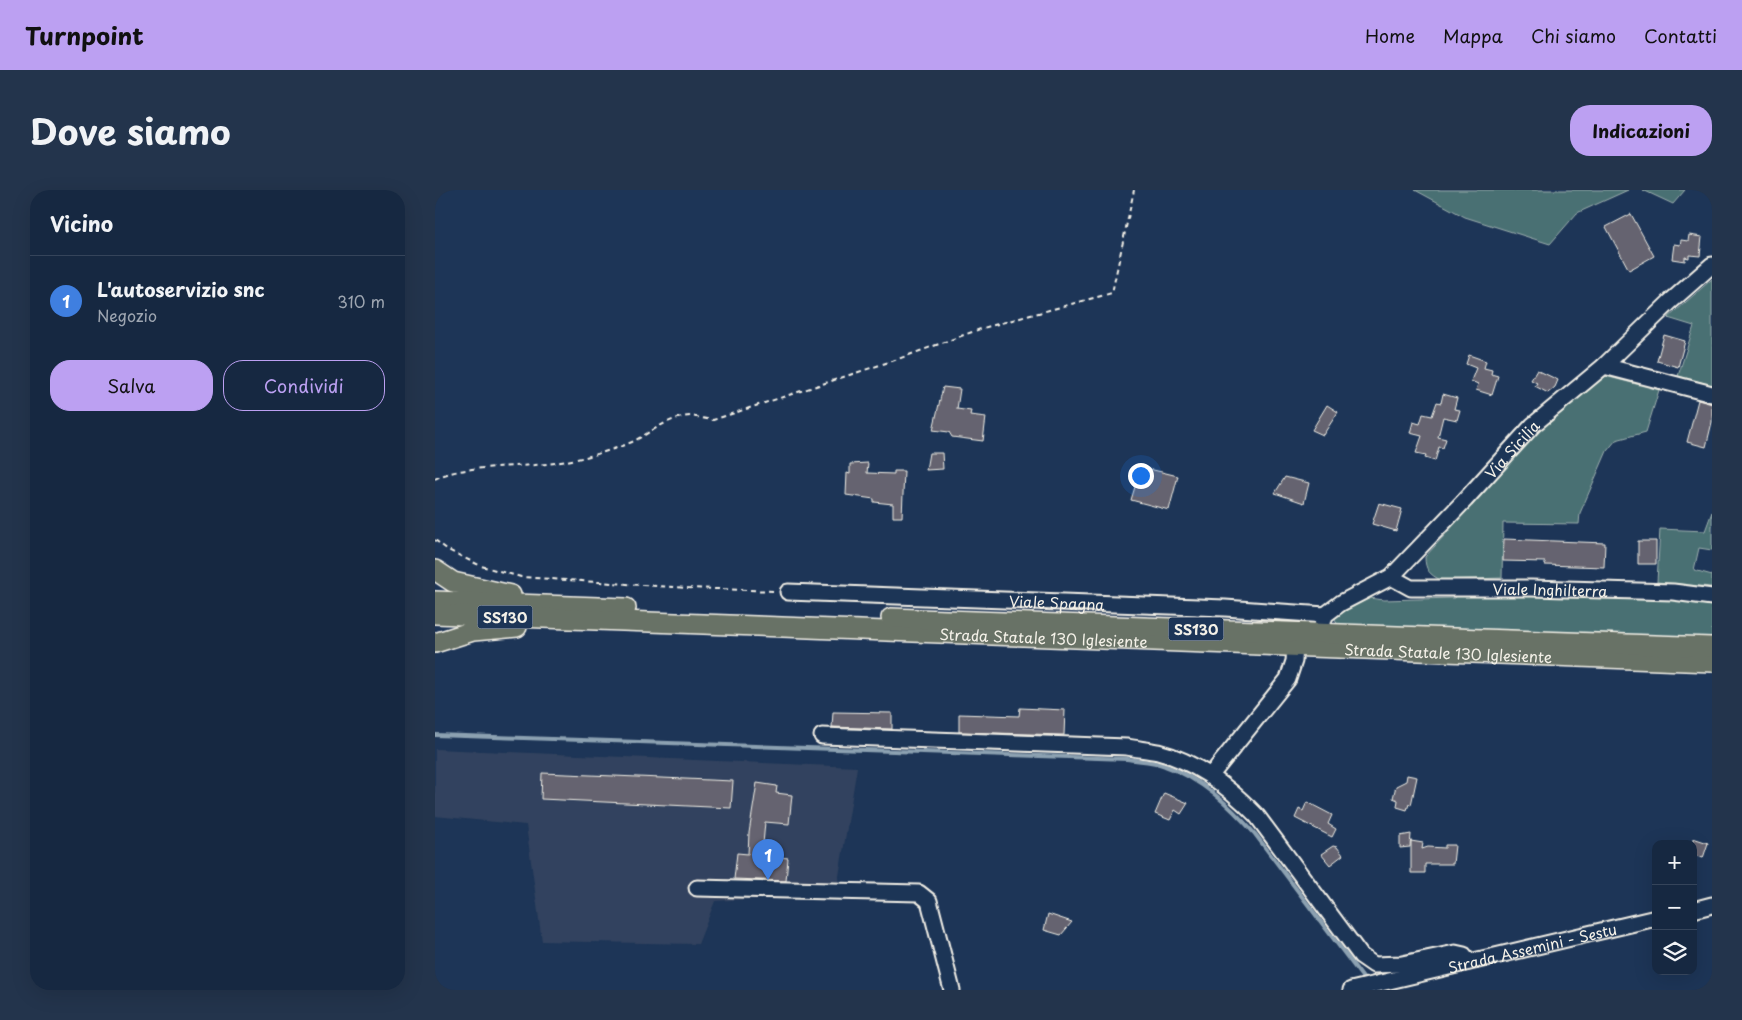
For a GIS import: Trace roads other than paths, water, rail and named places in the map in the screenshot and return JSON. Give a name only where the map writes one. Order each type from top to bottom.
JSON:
[{"type":"main road","points":[[435,570],[453,582],[551,605]]},
{"type":"main road","name":"Strada Statale 130 Iglesiente","points":[[435,601],[1712,647]]},
{"type":"main road","name":"Strada Statale 130 Iglesiente","points":[[435,614],[1712,662]]},
{"type":"main road","points":[[435,643],[473,631],[535,626],[576,619]]},
{"type":"street","name":"Via Sicilia","points":[[1325,615],[1341,603],[1391,577],[1465,500],[1533,425],[1604,366],[1670,302],[1712,265]]},
{"type":"street","points":[[1604,366],[1712,394]]},
{"type":"street","name":"Viale Inghilterra","points":[[1391,577],[1411,588],[1531,588],[1673,592],[1712,597]]},
{"type":"street","name":"Viale Spagna","points":[[788,592],[1225,608],[1325,615]]},
{"type":"street","points":[[1320,634],[1325,615]]},
{"type":"street","points":[[1211,775],[1288,679],[1294,661],[1295,646]]},
{"type":"street","points":[[822,736],[1127,747],[1159,752],[1211,775],[1241,799],[1257,816],[1361,956],[1374,964],[1402,964],[1455,953],[1464,955],[1468,962]]},
{"type":"street","points":[[697,888],[919,893],[929,901],[952,990]]},
{"type":"street","points":[[1697,909],[1712,905]]},
{"type":"street","name":"Strada Assemini - Sestu","points":[[1354,989],[1652,919]]},
{"type":"waterway","points":[[435,735],[1127,759],[1161,764],[1203,785],[1225,803],[1255,834],[1366,982]]},
{"type":"place","name":"L'autoservizio snc","points":[[768,880]]}]
